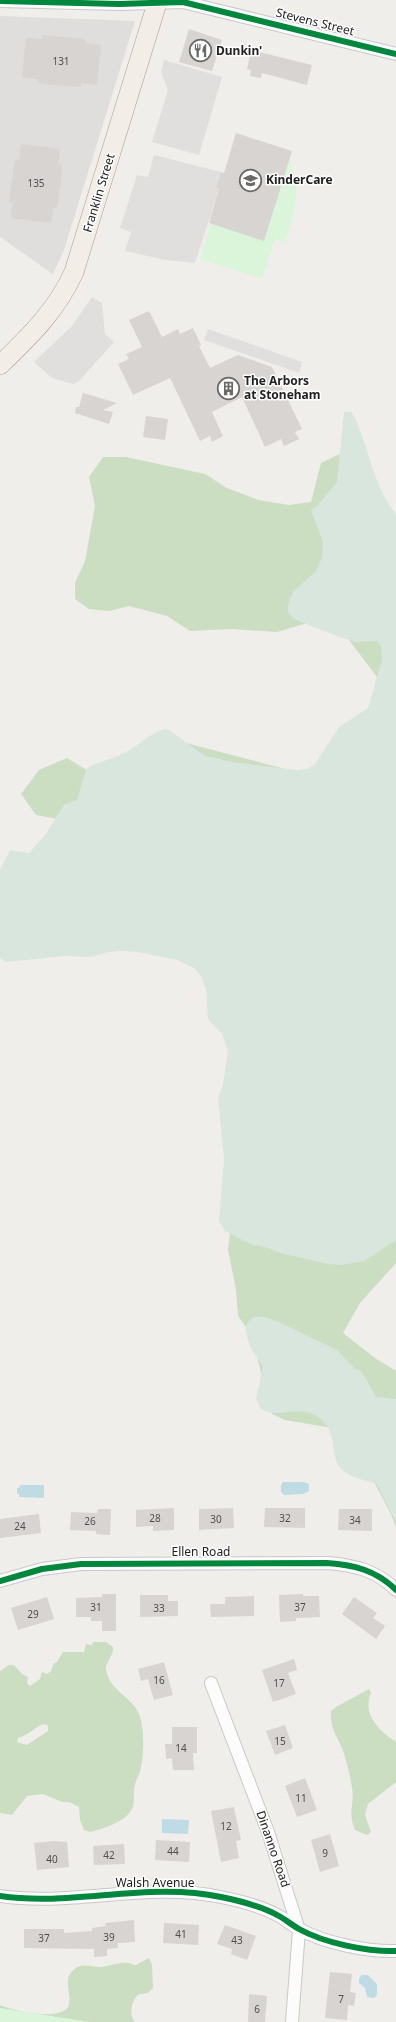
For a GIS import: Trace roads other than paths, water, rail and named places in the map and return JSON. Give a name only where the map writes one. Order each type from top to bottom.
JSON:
[{"type":"main road","name":"Franklin Street","points":[[0,365],[47,317],[62,295],[72,276],[158,1]]},
{"type":"street","name":"Stevens Street","points":[[0,1],[127,4],[158,1],[179,2],[396,54]]},
{"type":"street","name":"Ellen Road","points":[[0,1580],[42,1568],[81,1564],[327,1563],[348,1565],[371,1571],[381,1576],[396,1590]]},
{"type":"street","name":"Dinanno Road","points":[[211,1683],[268,1832],[299,1930],[292,2022]]},
{"type":"street","name":"Walsh Avenue","points":[[0,1896],[49,1898],[156,1891],[208,1894],[265,1909],[284,1919],[299,1930],[347,1946],[396,1950]]},
{"type":"water","points":[[283,1482],[303,1482],[309,1484],[309,1491],[303,1494],[284,1495],[281,1492],[281,1485]]},
{"type":"water","points":[[20,1485],[44,1485],[44,1498],[19,1497],[19,1494],[17,1494],[17,1488],[19,1488]]},
{"type":"water","points":[[162,1819],[189,1820],[188,1834],[162,1833]]},
{"type":"water","points":[[362,1975],[368,1975],[377,1984],[377,1995],[374,1998],[367,1997],[365,1988],[359,1983],[359,1978]]},
{"type":"place","name":"Dunkin'","points":[[200,51]]},
{"type":"place","name":"KinderCare","points":[[250,180]]},
{"type":"place","name":"The Arbors at Stoneham","points":[[228,388]]}]
